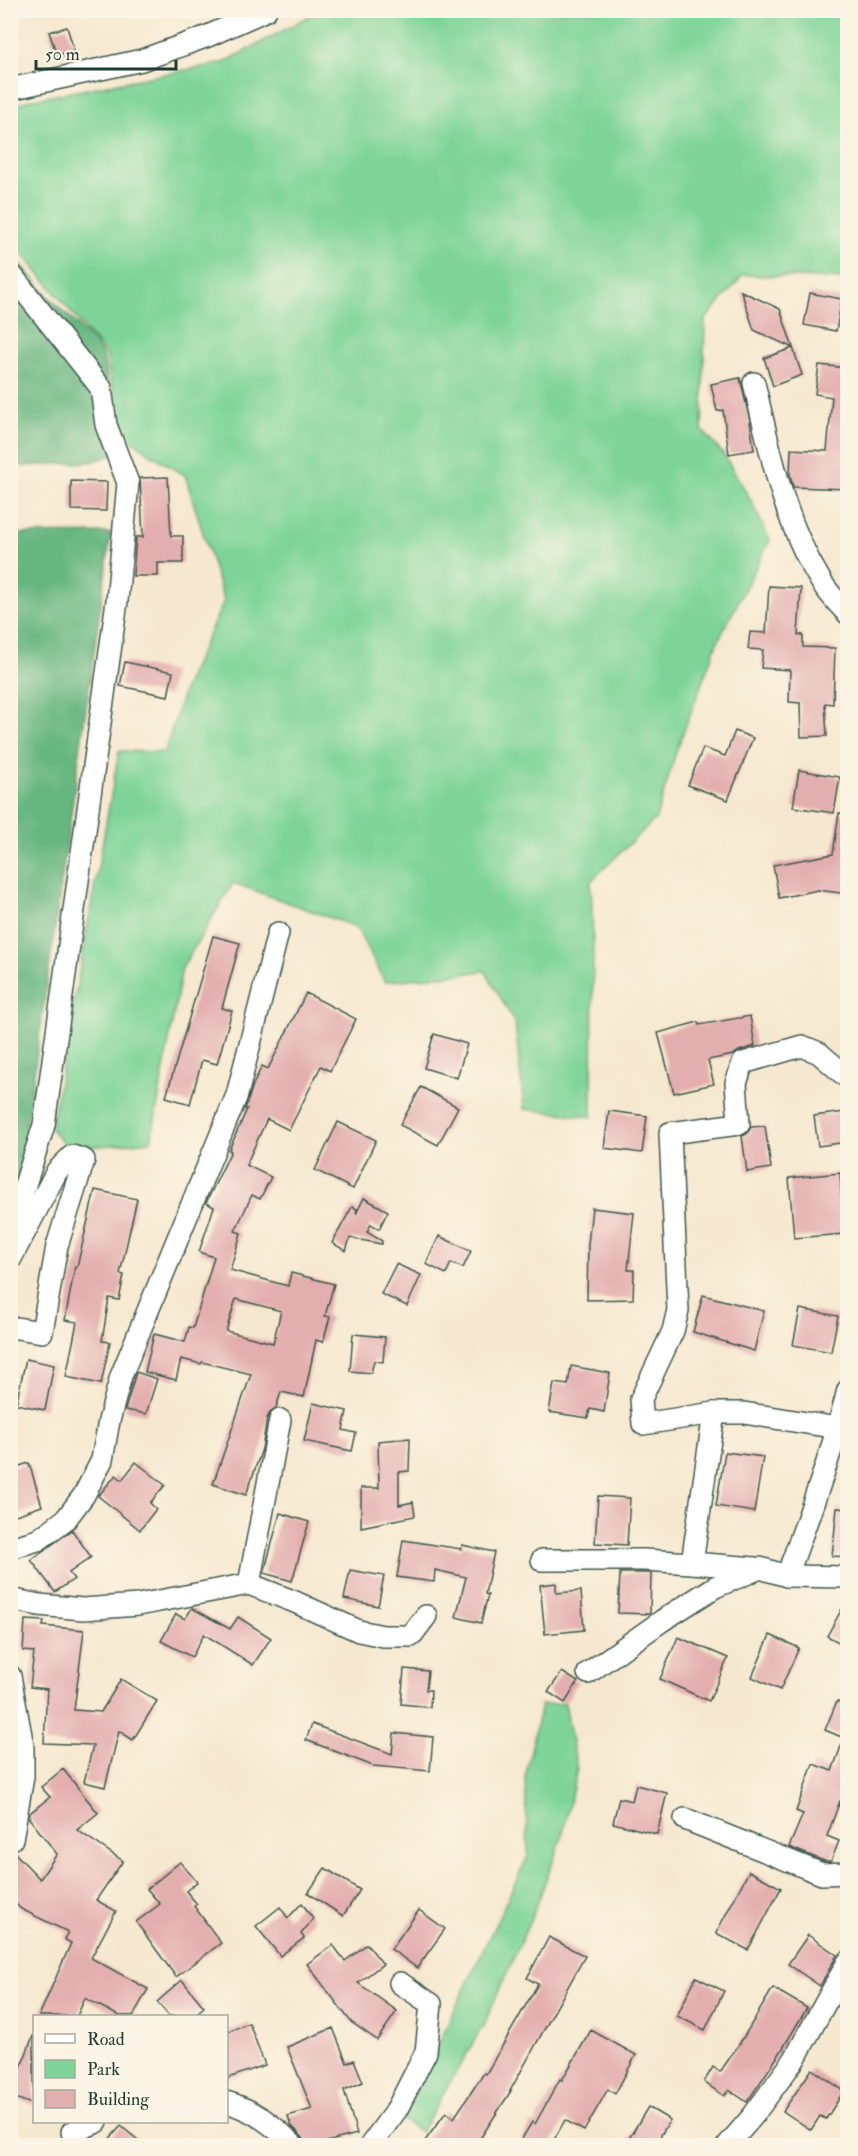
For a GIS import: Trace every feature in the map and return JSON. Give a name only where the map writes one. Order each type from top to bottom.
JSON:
[{"type":"street","points":[[10,89],[142,60],[208,36],[266,10]]},
{"type":"street","points":[[10,273],[101,388],[106,425],[128,483],[117,601],[44,1125],[10,1232]]},
{"type":"street","points":[[754,383],[779,486],[797,536],[819,580],[848,614]]},
{"type":"street","points":[[10,1548],[38,1540],[66,1519],[84,1495],[102,1461],[109,1421],[121,1376],[237,1095],[278,933]]},
{"type":"street","points":[[838,1428],[744,1413],[714,1413],[643,1424],[641,1399],[673,1331],[678,1310],[670,1133],[739,1124],[736,1083],[742,1063],[802,1046],[819,1053],[848,1078]]},
{"type":"street","points":[[10,1260],[57,1171],[72,1156],[84,1160],[57,1246],[42,1332],[10,1327]]},
{"type":"street","points":[[786,1576],[818,1492],[848,1390]]},
{"type":"street","points":[[692,1563],[714,1413]]},
{"type":"street","points":[[249,1584],[280,1420]]},
{"type":"street","points":[[542,1560],[644,1560],[760,1568],[786,1576],[848,1577]]},
{"type":"street","points":[[588,1673],[663,1620],[715,1587],[760,1568]]},
{"type":"street","points":[[10,1599],[39,1605],[83,1609],[138,1605],[249,1584],[359,1631],[383,1636],[411,1636],[426,1616]]},
{"type":"street","points":[[10,1676],[22,1746],[23,1777],[12,1839]]},
{"type":"street","points":[[685,1819],[822,1874],[848,1873]]},
{"type":"street","points":[[727,2145],[752,2117],[794,2060],[848,1962]]},
{"type":"street","points":[[370,2145],[397,2109],[426,2052],[430,2004],[400,1983]]},
{"type":"street","points":[[228,2103],[245,2108],[280,2131],[294,2145]]},
{"type":"street","points":[[72,2132],[92,2123]]},
{"type":"green space","points":[[319,11],[847,11],[847,279],[743,275],[705,320],[702,430],[724,455],[748,495],[770,540],[717,643],[676,752],[656,818],[591,881],[592,1117],[524,1109],[515,1023],[485,971],[385,982],[356,927],[233,883],[182,968],[151,1141],[69,1149],[51,1129],[119,751],[165,752],[185,686],[224,601],[185,475],[153,456],[121,432],[106,354],[11,240],[10,107],[29,100],[223,63]]},
{"type":"green space","points":[[10,251],[47,295],[93,340],[103,355],[117,431],[126,451],[91,462],[11,467]]},
{"type":"green space","points":[[111,533],[15,1207],[11,1217],[11,534]]},
{"type":"green space","points":[[565,1703],[577,1769],[562,1837],[534,1912],[484,2024],[421,2132],[402,2120],[528,1856],[525,1777],[541,1705]]},
{"type":"building","points":[[67,27],[74,50],[57,55],[49,32]]},
{"type":"building","points":[[741,291],[780,309],[793,348],[754,330]]},
{"type":"building","points":[[810,293],[842,299],[836,331],[804,325]]},
{"type":"building","points":[[793,348],[802,375],[773,386],[764,358]]},
{"type":"building","points":[[819,365],[848,368],[848,489],[793,487],[790,474],[791,449],[827,451],[832,397],[815,394]]},
{"type":"building","points":[[740,378],[754,450],[729,454],[723,410],[717,411],[711,384]]},
{"type":"building","points":[[168,477],[171,536],[183,536],[183,563],[158,563],[158,576],[133,576],[136,537],[143,537],[140,478]]},
{"type":"building","points":[[71,481],[107,482],[106,511],[71,510]]},
{"type":"building","points":[[769,586],[801,588],[798,635],[803,635],[803,647],[835,648],[833,704],[825,703],[827,736],[801,737],[800,703],[789,702],[790,670],[761,668],[763,650],[748,649],[750,632],[766,633]]},
{"type":"building","points":[[125,662],[173,672],[168,696],[120,686]]},
{"type":"building","points":[[735,731],[753,738],[728,800],[688,785],[703,748],[725,756]]},
{"type":"building","points":[[799,770],[840,777],[834,813],[793,807]]},
{"type":"building","points":[[839,813],[848,814],[848,894],[818,890],[779,898],[773,865],[833,854]]},
{"type":"building","points":[[213,936],[240,943],[222,1008],[232,1011],[217,1064],[202,1060],[190,1104],[166,1097]]},
{"type":"building","points":[[306,993],[356,1019],[330,1071],[321,1066],[289,1130],[267,1119],[246,1165],[271,1177],[260,1199],[252,1195],[235,1231],[241,1233],[230,1270],[288,1286],[291,1273],[334,1284],[325,1316],[330,1317],[323,1342],[316,1340],[304,1397],[281,1392],[276,1408],[267,1418],[262,1449],[246,1495],[213,1484],[251,1374],[181,1359],[176,1380],[145,1372],[154,1334],[185,1342],[189,1327],[193,1328],[214,1257],[199,1252],[214,1207],[206,1203],[231,1151],[229,1150],[247,1109],[245,1109],[253,1085],[262,1066],[268,1069]],"holes":[[[236,1299],[281,1311],[273,1343],[226,1331]]]},
{"type":"building","points":[[750,1016],[755,1046],[733,1055],[708,1060],[714,1084],[674,1093],[658,1033],[698,1022],[699,1025]]},
{"type":"building","points":[[434,1034],[467,1044],[457,1078],[424,1068]]},
{"type":"building","points":[[421,1087],[458,1107],[438,1145],[400,1125]]},
{"type":"building","points":[[609,1111],[647,1116],[642,1153],[604,1148]]},
{"type":"building","points":[[845,1112],[848,1142],[818,1146],[814,1116]]},
{"type":"building","points":[[338,1122],[376,1140],[353,1189],[315,1170]]},
{"type":"building","points":[[765,1126],[771,1168],[747,1172],[742,1136],[747,1134],[751,1127]]},
{"type":"building","points":[[840,1173],[844,1234],[794,1238],[789,1178]]},
{"type":"building","points":[[95,1190],[137,1199],[120,1274],[124,1275],[119,1300],[109,1298],[102,1341],[110,1342],[101,1384],[66,1377],[77,1322],[65,1320],[75,1266],[77,1267]]},
{"type":"building","points":[[364,1198],[388,1211],[379,1229],[371,1224],[367,1232],[382,1241],[382,1244],[350,1238],[346,1251],[332,1243],[352,1207],[357,1209],[356,1214]]},
{"type":"building","points":[[592,1208],[634,1213],[628,1270],[634,1270],[633,1299],[587,1300],[588,1244]]},
{"type":"building","points":[[439,1236],[471,1251],[463,1268],[451,1263],[446,1274],[426,1264]]},
{"type":"building","points":[[396,1264],[421,1275],[407,1306],[381,1294]]},
{"type":"building","points":[[703,1295],[764,1311],[754,1351],[693,1332]]},
{"type":"building","points":[[800,1309],[838,1316],[831,1352],[793,1345]]},
{"type":"building","points":[[353,1334],[385,1337],[383,1362],[374,1361],[371,1373],[350,1371]]},
{"type":"building","points":[[26,1359],[54,1365],[45,1410],[16,1404]]},
{"type":"building","points":[[571,1366],[610,1373],[604,1412],[590,1409],[588,1418],[549,1412],[554,1383],[568,1385]]},
{"type":"building","points":[[136,1372],[157,1379],[146,1414],[125,1410]]},
{"type":"building","points":[[313,1403],[347,1411],[343,1430],[356,1433],[352,1451],[304,1441]]},
{"type":"building","points":[[410,1438],[409,1471],[399,1472],[399,1505],[413,1502],[415,1516],[361,1527],[361,1488],[379,1488],[378,1441]]},
{"type":"building","points":[[725,1452],[763,1457],[754,1512],[716,1506]]},
{"type":"building","points":[[136,1462],[165,1485],[150,1503],[156,1509],[140,1530],[98,1496],[116,1475],[122,1480]]},
{"type":"building","points":[[29,1463],[42,1506],[10,1517],[10,1469]]},
{"type":"building","points":[[598,1496],[630,1498],[627,1545],[595,1543]]},
{"type":"building","points":[[837,1508],[848,1509],[848,1557],[832,1556]]},
{"type":"building","points":[[280,1513],[309,1522],[292,1581],[264,1573]]},
{"type":"building","points":[[72,1530],[91,1557],[69,1573],[74,1579],[55,1592],[31,1560]]},
{"type":"building","points":[[403,1540],[461,1549],[462,1545],[494,1552],[485,1594],[488,1595],[481,1623],[456,1617],[466,1577],[435,1570],[434,1582],[397,1577]]},
{"type":"building","points":[[350,1570],[384,1576],[378,1606],[344,1599]]},
{"type":"building","points":[[620,1573],[651,1573],[650,1614],[618,1613]]},
{"type":"building","points":[[556,1583],[556,1593],[581,1591],[584,1630],[545,1634],[540,1585]]},
{"type":"building","points":[[848,1598],[848,1647],[827,1636]]},
{"type":"building","points":[[192,1608],[230,1629],[238,1617],[271,1638],[253,1665],[204,1634],[192,1657],[161,1641],[176,1614],[185,1619]]},
{"type":"building","points":[[25,1620],[44,1621],[43,1626],[84,1630],[74,1710],[101,1712],[121,1679],[157,1701],[133,1740],[119,1731],[105,1787],[84,1782],[93,1745],[44,1743],[47,1689],[30,1687],[34,1652],[23,1651]]},
{"type":"building","points":[[770,1635],[799,1648],[780,1690],[752,1677]]},
{"type":"building","points":[[678,1637],[728,1658],[709,1701],[660,1679]]},
{"type":"building","points":[[404,1669],[428,1671],[426,1690],[431,1690],[430,1707],[401,1704]]},
{"type":"building","points":[[562,1672],[578,1682],[565,1703],[548,1692]]},
{"type":"building","points":[[837,1701],[848,1706],[848,1804],[840,1801],[827,1836],[839,1841],[831,1861],[824,1861],[789,1847],[803,1814],[796,1811],[813,1764],[832,1771],[844,1738],[825,1730]]},
{"type":"building","points":[[312,1724],[392,1754],[394,1733],[433,1737],[430,1771],[373,1766],[306,1740]]},
{"type":"building","points":[[63,1769],[98,1813],[77,1830],[123,1861],[96,1900],[116,1911],[91,1958],[148,1989],[134,2015],[117,2015],[85,1998],[77,2015],[39,2015],[71,1943],[64,1939],[68,1932],[21,1909],[10,1898],[10,1852],[13,1851],[40,1879],[57,1854],[29,1818],[30,1813],[50,1797],[41,1787]]},
{"type":"building","points":[[636,1785],[667,1793],[657,1834],[613,1823],[619,1798],[632,1801]]},
{"type":"building","points":[[180,1862],[197,1882],[186,1891],[197,1904],[194,1906],[221,1943],[176,1977],[136,1922],[160,1904],[147,1889]]},
{"type":"building","points":[[325,1868],[360,1890],[343,1916],[308,1893]]},
{"type":"building","points":[[749,1871],[781,1888],[748,1950],[716,1933]]},
{"type":"building","points":[[302,1903],[313,1919],[301,1934],[304,1938],[280,1956],[256,1926],[280,1907],[288,1918]]},
{"type":"building","points":[[419,1910],[445,1929],[417,1968],[391,1949]]},
{"type":"building","points":[[808,1935],[837,1955],[820,1986],[788,1964]]},
{"type":"building","points":[[549,1937],[585,1956],[511,2091],[476,2145],[422,2145],[446,2112],[454,2118],[484,2073],[486,2074],[538,1984],[527,1978]]},
{"type":"building","points":[[367,1944],[383,1964],[358,1983],[397,2011],[377,2040],[351,2022],[307,1964],[333,1945],[345,1961]]},
{"type":"building","points":[[696,1977],[724,1991],[705,2030],[677,2016]]},
{"type":"building","points":[[182,1980],[204,2007],[194,2015],[168,2015],[157,2002]]},
{"type":"building","points":[[773,1988],[807,2008],[747,2102],[729,2090],[724,2096],[704,2082],[713,2067],[720,2072]]},
{"type":"building","points":[[249,2023],[265,2065],[228,2078],[228,2031]]},
{"type":"building","points":[[333,2028],[347,2063],[354,2060],[363,2082],[344,2090],[357,2134],[326,2142],[327,2145],[306,2145],[291,2125],[288,2116],[312,2109],[287,2047]]},
{"type":"building","points":[[591,2030],[636,2055],[615,2094],[608,2089],[584,2131],[565,2120],[551,2145],[518,2145],[532,2122],[535,2124]]},
{"type":"building","points":[[33,2036],[33,2105],[10,2096]]},
{"type":"building","points":[[812,2069],[844,2091],[826,2119],[820,2116],[811,2130],[783,2111]]},
{"type":"building","points":[[648,2107],[670,2120],[655,2145],[625,2145]]},
{"type":"building","points":[[121,2126],[144,2145],[104,2145]]}]
